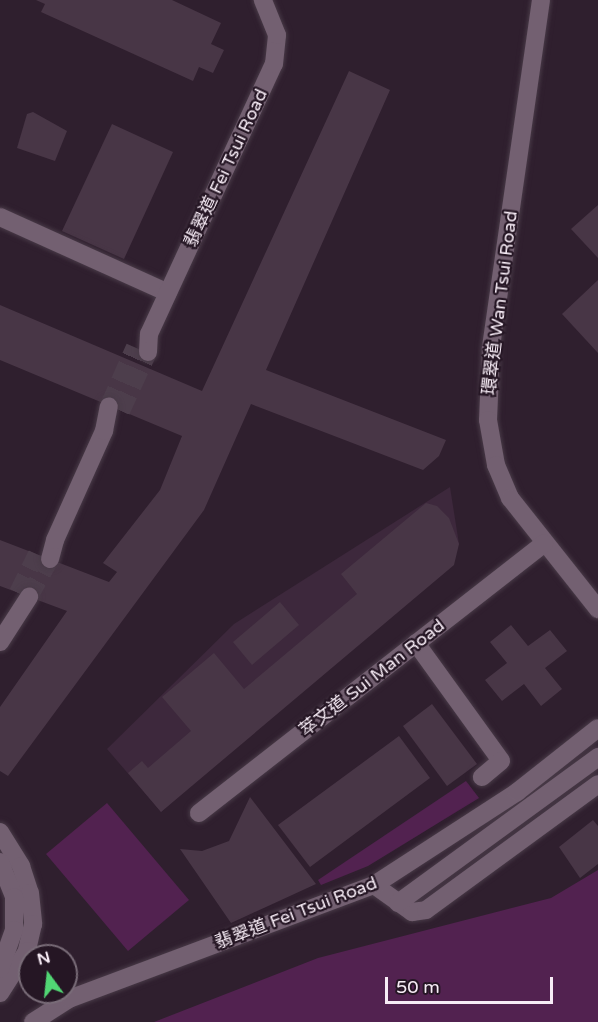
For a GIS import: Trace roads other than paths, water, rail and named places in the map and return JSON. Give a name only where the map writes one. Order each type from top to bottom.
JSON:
[{"type":"street","name":"翡翠道 Fei Tsui Road","points":[[144,345],[273,63],[277,35],[263,0]]},
{"type":"street","name":"環翠道 Wan Tsui Road","points":[[541,0],[487,389],[489,435],[496,465],[510,498],[598,609]]},
{"type":"street","points":[[0,217],[168,293]]},
{"type":"street","points":[[44,556],[55,540],[115,409]]},
{"type":"street","name":"萃文道 Sui Man Road","points":[[199,813],[544,543]]},
{"type":"street","points":[[0,624],[24,595],[0,642]]},
{"type":"street","points":[[416,643],[507,757],[482,777]]},
{"type":"street","name":"翡翠道 Fei Tsui Road","points":[[33,1022],[69,999],[374,885],[517,792],[598,728]]},
{"type":"street","points":[[398,903],[598,757]]},
{"type":"street","points":[[374,885],[412,912],[426,910],[598,784]]},
{"type":"street","points":[[0,832],[21,866],[30,894],[33,924],[27,951],[0,993]]},
{"type":"street","points":[[0,862],[14,897],[14,930],[0,969]]},
{"type":"tunnel","points":[[109,406],[135,347]]},
{"type":"tunnel","points":[[121,411],[148,352]]},
{"type":"tunnel","points":[[18,593],[37,554]]},
{"type":"tunnel","points":[[29,597],[50,559]]}]
